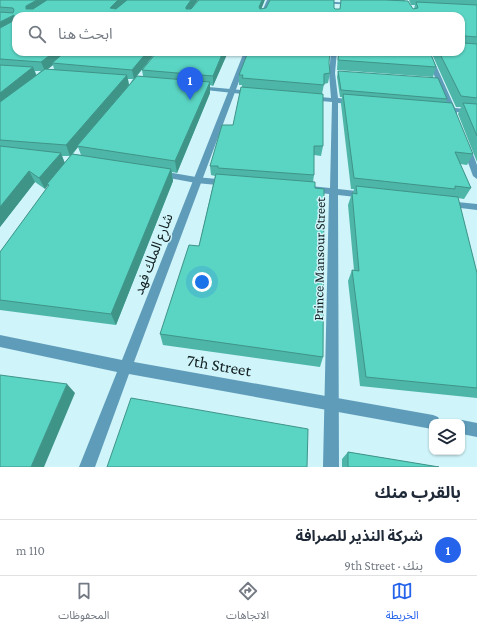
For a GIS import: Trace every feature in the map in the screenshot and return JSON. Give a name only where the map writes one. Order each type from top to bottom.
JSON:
[{"type":"street","points":[[264,12],[269,0]]},
{"type":"street","points":[[337,1],[337,10]]},
{"type":"street","points":[[314,2],[337,1],[361,4]]},
{"type":"street","name":"شارع الملك فهد","points":[[87,467],[196,180],[246,56]]},
{"type":"street","name":"Prince Mansour Street","points":[[331,467],[336,73],[334,56]]},
{"type":"street","points":[[428,56],[435,80],[458,124]]},
{"type":"street","points":[[187,88],[256,93]]},
{"type":"street","points":[[303,97],[366,102]]},
{"type":"street","points":[[437,108],[477,112]]},
{"type":"street","points":[[463,139],[477,176]]},
{"type":"street","points":[[150,173],[196,180],[234,183]]},
{"type":"street","points":[[303,189],[371,196]]},
{"type":"street","points":[[439,203],[477,207]]},
{"type":"street","name":"7th Street","points":[[0,341],[125,367],[429,421]]},
{"type":"street","points":[[465,428],[477,430]]},
{"type":"building","points":[[0,0],[37,0],[26,6],[26,9],[33,9],[47,0],[118,0],[110,8],[116,9],[127,0],[191,0],[186,9],[191,9],[199,0],[262,0],[259,7],[260,9],[266,8],[270,0],[334,0],[335,9],[340,9],[341,0],[408,1],[413,9],[418,8],[416,2],[477,5],[477,37],[465,36],[465,12],[13,12],[13,8],[0,7]]},
{"type":"building","points":[[0,12],[12,13],[12,16],[0,22]]},
{"type":"building","points":[[12,22],[12,56],[49,56],[41,62],[0,59],[0,28]]},
{"type":"building","points":[[465,43],[477,44],[477,98],[461,96],[441,56],[465,56]]},
{"type":"building","points":[[60,56],[144,56],[132,70],[52,63]]},
{"type":"building","points":[[154,56],[221,56],[213,76],[142,70]]},
{"type":"building","points":[[246,56],[330,56],[330,73],[324,74],[324,85],[242,78],[243,75],[239,75]]},
{"type":"building","points":[[338,56],[432,56],[436,67],[338,60]]},
{"type":"building","points":[[0,65],[33,67],[0,93]]},
{"type":"building","points":[[45,69],[127,75],[66,145],[0,140],[0,102]]},
{"type":"building","points":[[338,71],[438,78],[447,99],[341,90]]},
{"type":"building","points":[[137,76],[210,82],[175,161],[77,146]]},
{"type":"building","points":[[241,87],[323,94],[323,146],[314,146],[314,175],[218,168],[218,166],[210,166],[222,125],[233,125]]},
{"type":"building","points":[[343,94],[452,103],[473,154],[455,152],[471,188],[455,186],[455,189],[354,178]]},
{"type":"building","points":[[463,103],[477,104],[477,136]]},
{"type":"building","points":[[0,146],[61,153],[39,178],[29,171],[0,207]]},
{"type":"building","points":[[72,154],[171,169],[111,314],[0,300],[0,252],[49,185],[47,184]]},
{"type":"building","points":[[216,174],[315,182],[315,188],[324,189],[323,357],[160,334],[189,245],[199,246]]},
{"type":"building","points":[[356,186],[458,197],[477,273],[477,388],[366,377],[352,270],[359,271],[352,193],[357,194]]},
{"type":"building","points":[[0,375],[67,384],[31,467],[0,467]]},
{"type":"building","points":[[131,398],[308,429],[307,467],[107,467]]},
{"type":"building","points":[[348,452],[439,467],[348,467]]},
{"type":"place","name":"شركة النذير للصرافة","points":[[190,100]]}]
